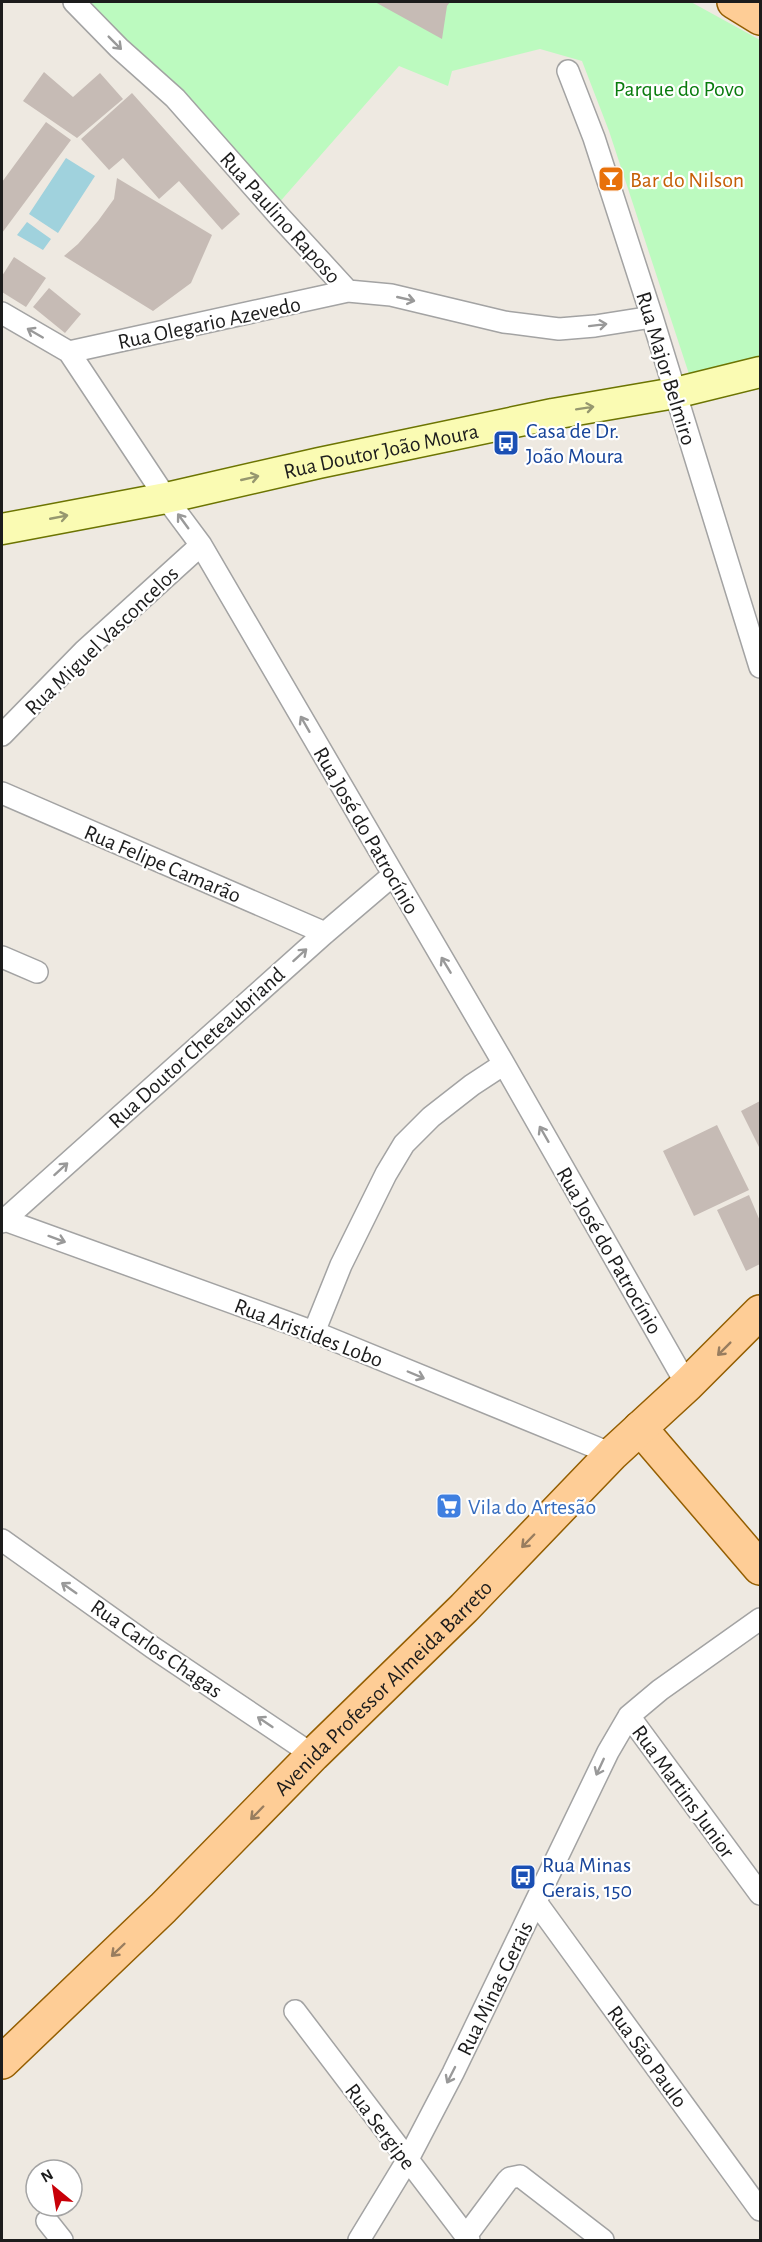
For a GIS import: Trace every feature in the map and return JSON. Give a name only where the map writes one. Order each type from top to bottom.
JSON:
[{"type":"main road","points":[[734,2],[760,18]]},
{"type":"main road","name":"Rua Doutor João Moura","points":[[2,529],[166,498],[553,414],[675,393],[760,372]]},
{"type":"main road","name":"Avenida Professor Almeida Barreto","points":[[2,2062],[163,1908],[464,1608],[612,1454],[687,1385],[760,1312]]},
{"type":"main road","points":[[640,1428],[760,1568]]},
{"type":"street","name":"Rua Paulino Raposo","points":[[74,2],[119,48],[175,98],[348,291],[392,296],[504,322],[559,329],[652,317]]},
{"type":"street","name":"Rua Major Belmiro","points":[[568,71],[594,138],[652,317],[760,667]]},
{"type":"street","name":"Rua Olegario Azevedo","points":[[69,352],[348,291]]},
{"type":"street","name":"Rua José do Patrocínio","points":[[2,313],[69,352],[166,498],[201,545],[504,1064],[687,1385]]},
{"type":"street","name":"Rua Miguel Vasconcelos","points":[[2,735],[84,651],[201,545]]},
{"type":"street","name":"Rua Felipe Camarão","points":[[2,793],[325,933]]},
{"type":"street","name":"Rua Doutor Cheteaubriand","points":[[2,1220],[393,875]]},
{"type":"street","points":[[2,957],[37,972]]},
{"type":"street","points":[[314,1332],[341,1265],[404,1144],[431,1117],[471,1085],[504,1064]]},
{"type":"street","name":"Rua Aristides Lobo","points":[[2,1220],[314,1332],[612,1454]]},
{"type":"street","name":"Rua Carlos Chagas","points":[[2,1540],[153,1647],[314,1755]]},
{"type":"street","name":"Rua Minas Gerais","points":[[359,2241],[407,2161],[608,1752],[629,1716],[660,1690],[760,1619]]},
{"type":"street","name":"Rua Martins Junior","points":[[629,1716],[760,1894]]},
{"type":"street","name":"Rua São Paulo","points":[[536,1902],[760,2210]]},
{"type":"street","name":"Rua Sergipe","points":[[295,2011],[467,2238]]},
{"type":"street","points":[[467,2238],[507,2181],[520,2176],[603,2241]]},
{"type":"street","points":[[47,2221],[62,2241]]},
{"type":"green space","name":"Parque do Povo","points":[[73,2],[691,2],[760,40],[760,358],[689,374],[609,131],[582,61],[540,49],[452,71],[448,86],[399,66],[277,205],[173,82]]},
{"type":"water","points":[[66,158],[95,176],[58,233],[29,214]]},
{"type":"water","points":[[27,222],[51,239],[43,250],[17,235]]},
{"type":"building","points":[[375,2],[450,2],[447,6],[442,39]]},
{"type":"building","points":[[44,72],[73,97],[100,73],[123,99],[77,138],[23,101]]},
{"type":"building","points":[[132,93],[240,214],[222,230],[179,181],[159,199],[123,158],[109,170],[81,139]]},
{"type":"building","points":[[46,122],[71,140],[2,233],[2,182]]},
{"type":"building","points":[[117,178],[212,235],[191,283],[153,311],[64,256],[78,244],[114,199]]},
{"type":"building","points":[[14,257],[46,278],[26,307],[2,292],[2,276]]},
{"type":"building","points":[[49,288],[81,314],[65,333],[33,307]]},
{"type":"building","points":[[760,1101],[760,1149],[741,1111]]},
{"type":"building","points":[[717,1125],[749,1190],[694,1216],[663,1151]]},
{"type":"building","points":[[749,1195],[760,1221],[760,1264],[746,1271],[717,1210]]},
{"type":"place","name":"Bar do Nilson","points":[[611,179]]},
{"type":"place","name":"Casa de Dr. João Moura","points":[[506,443]]},
{"type":"place","name":"Vila do Artesão","points":[[449,1506]]},
{"type":"place","name":"Rua Minas Gerais, 150","points":[[523,1877]]}]
